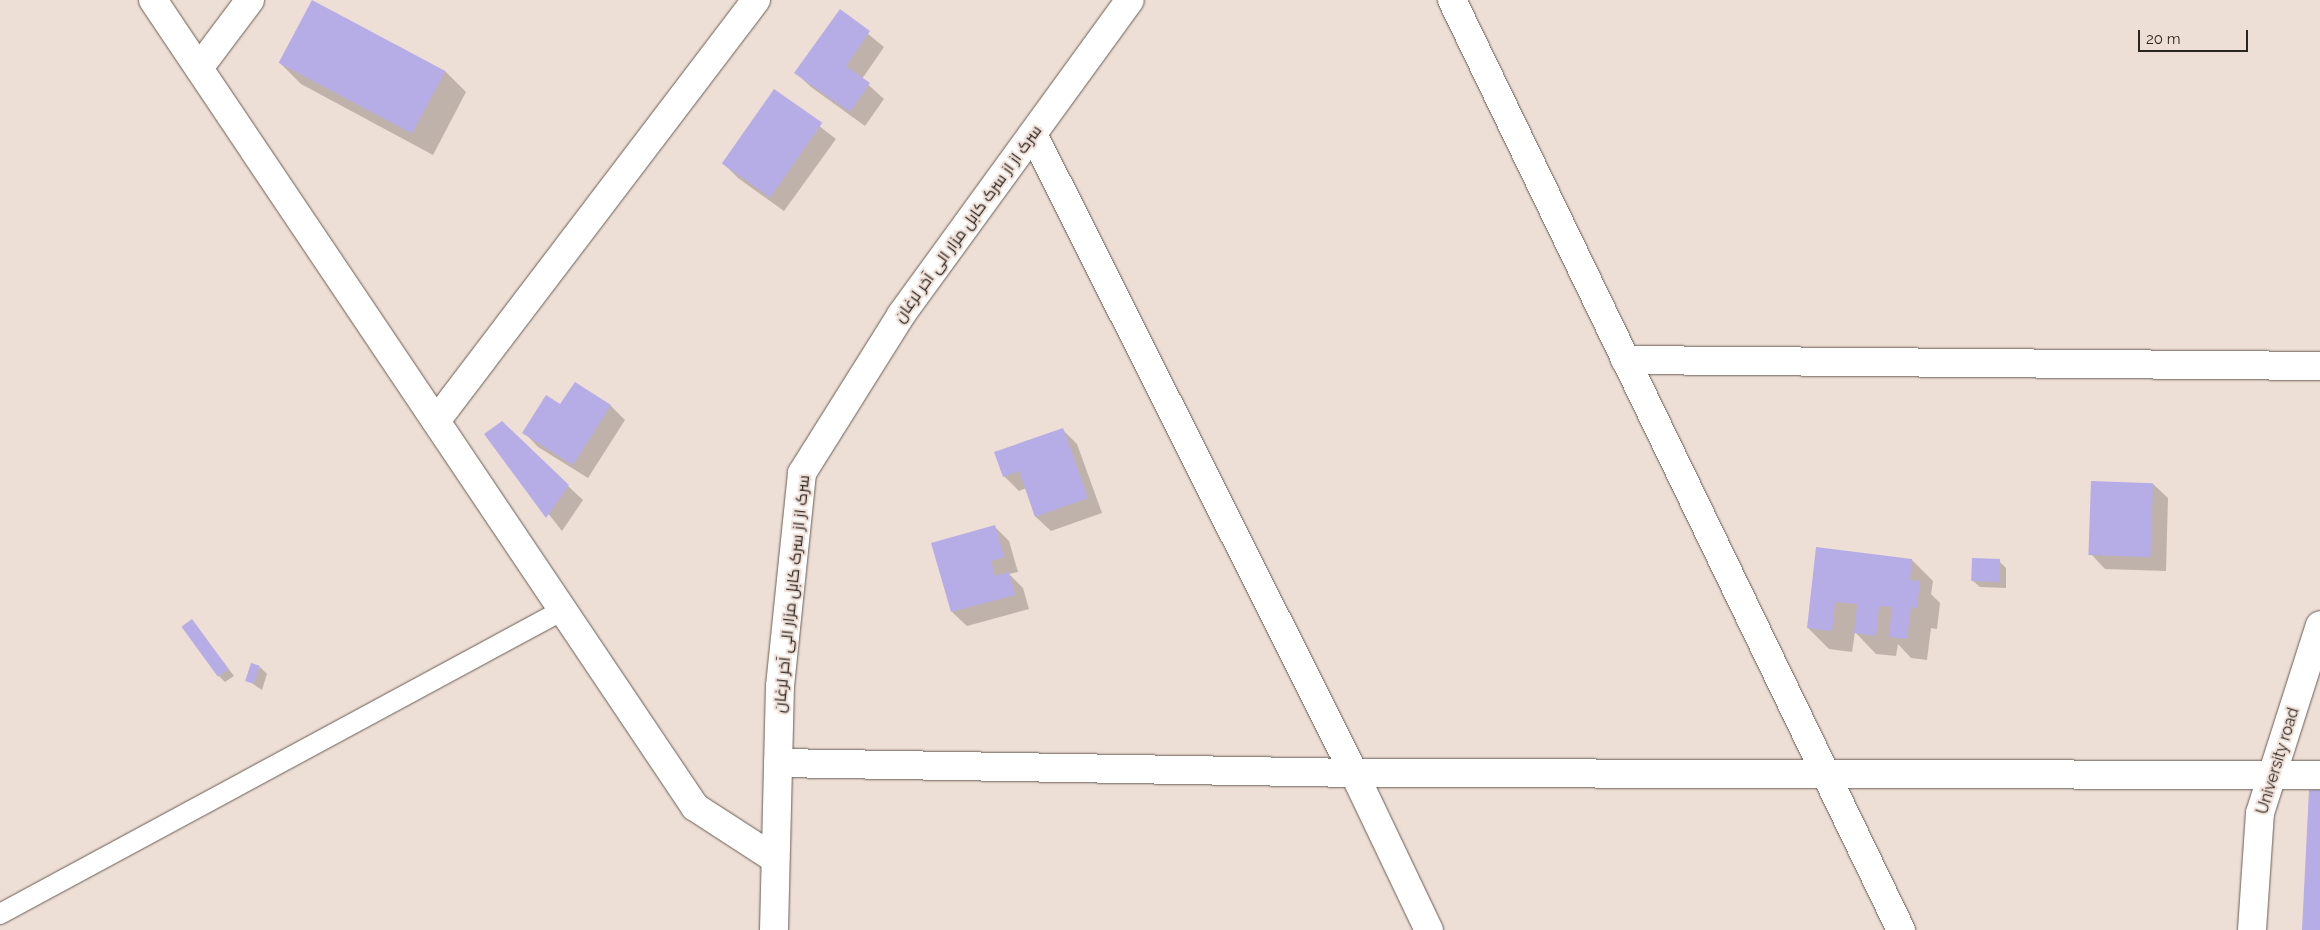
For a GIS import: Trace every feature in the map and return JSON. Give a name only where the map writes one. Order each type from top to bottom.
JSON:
[{"type":"street","points":[[153,0],[695,806],[776,858]]},
{"type":"street","points":[[198,68],[250,0]]},
{"type":"street","points":[[436,421],[756,0]]},
{"type":"street","name":"سرک از از سرک کابل مزار الی آخر لرغان","points":[[774,930],[780,686],[802,473],[901,315],[1130,0]]},
{"type":"street","points":[[1452,0],[1823,773],[1901,930]]},
{"type":"street","points":[[1033,134],[1354,773],[1429,930]]},
{"type":"street","points":[[1625,360],[2320,366]]},
{"type":"street","name":"University road","points":[[2252,930],[2260,813],[2320,625]]},
{"type":"street","points":[[778,763],[1354,773],[2320,775]]},
{"type":"lane","points":[[0,914],[563,610]]},
{"type":"building","points":[[312,0],[445,71],[412,134],[279,63]]},
{"type":"building","points":[[840,9],[870,31],[846,66],[870,83],[850,112],[794,73]]},
{"type":"building","points":[[774,89],[822,123],[770,197],[722,164]]},
{"type":"building","points":[[575,382],[611,405],[573,465],[522,433],[546,395],[560,404]]},
{"type":"building","points":[[502,421],[569,485],[546,518],[484,434]]},
{"type":"building","points":[[1063,428],[1088,498],[1035,517],[1019,471],[1003,477],[994,452]]},
{"type":"building","points":[[2091,481],[2153,483],[2150,557],[2088,555]]},
{"type":"building","points":[[995,525],[1004,557],[991,561],[995,576],[1009,572],[1015,595],[951,612],[931,543]]},
{"type":"building","points":[[1816,547],[1912,559],[1910,580],[1920,581],[1917,608],[1911,607],[1907,639],[1889,637],[1892,607],[1879,606],[1876,636],[1854,633],[1857,604],[1835,602],[1832,631],[1807,628]]},
{"type":"building","points":[[1972,558],[2000,559],[1999,582],[1971,581]]},
{"type":"building","points":[[192,619],[228,669],[218,677],[181,627]]},
{"type":"building","points":[[251,663],[260,666],[254,684],[245,681]]},
{"type":"building","points":[[2309,790],[2320,790],[2320,930],[2302,930]]}]
